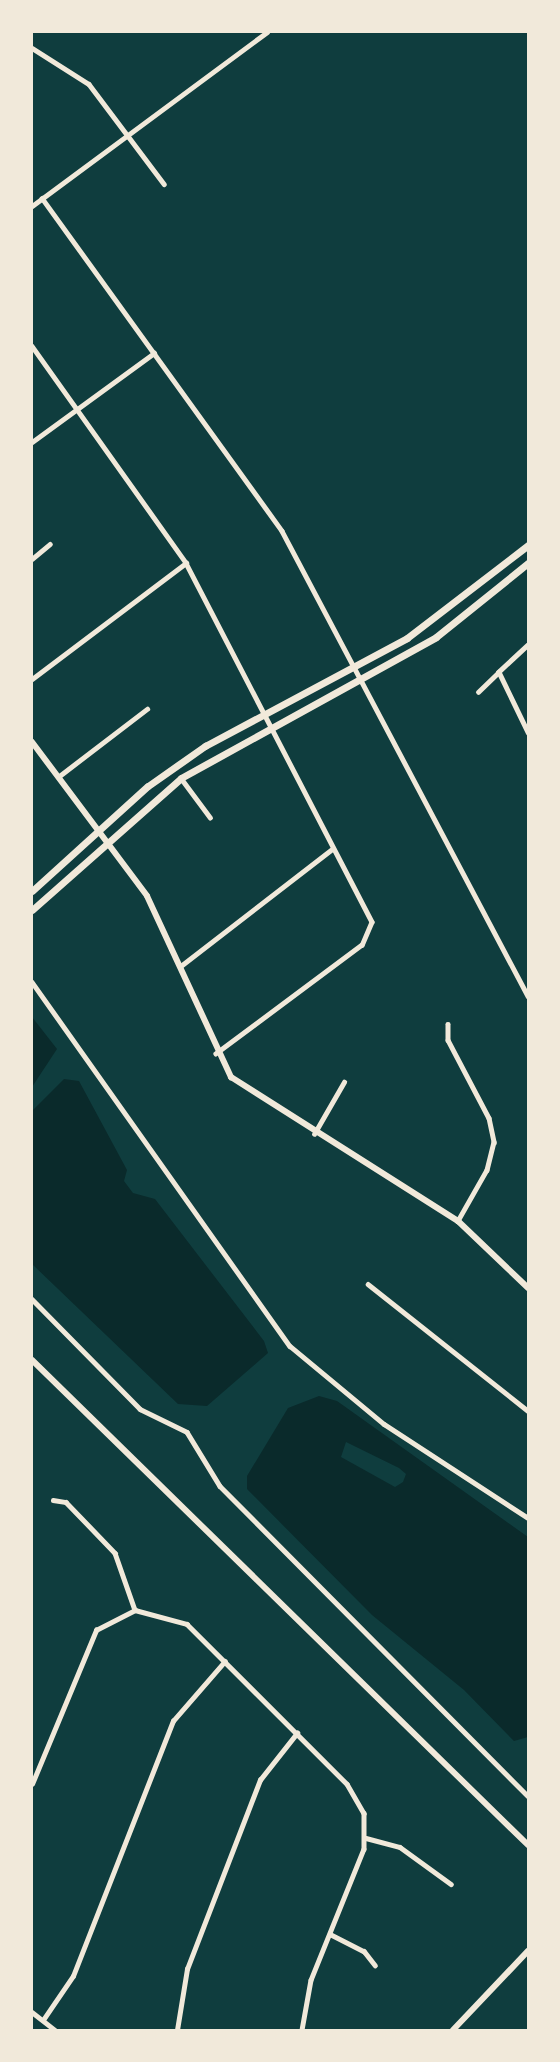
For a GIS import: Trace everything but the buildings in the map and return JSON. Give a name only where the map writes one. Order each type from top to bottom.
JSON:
[{"type":"main road","points":[[34,888],[98,829],[205,746],[354,666],[450,609],[528,545]]},
{"type":"main road","points":[[32,910],[107,840],[181,778],[436,637],[528,563]]},
{"type":"street","points":[[32,206],[125,134],[267,32]]},
{"type":"street","points":[[32,48],[81,76],[164,184]]},
{"type":"street","points":[[43,198],[282,531],[528,996]]},
{"type":"street","points":[[32,346],[186,563],[266,713],[331,850],[373,926],[368,940],[215,1054]]},
{"type":"street","points":[[32,442],[154,353]]},
{"type":"street","points":[[32,559],[50,544]]},
{"type":"street","points":[[32,679],[186,563]]},
{"type":"street","points":[[478,692],[528,645]]},
{"type":"street","points":[[499,672],[528,732]]},
{"type":"street","points":[[58,777],[147,709]]},
{"type":"street","points":[[32,742],[146,896],[182,965],[215,1054],[243,1088],[458,1222],[528,1288]]},
{"type":"street","points":[[181,778],[210,817]]},
{"type":"street","points":[[182,965],[331,850]]},
{"type":"street","points":[[32,982],[290,1346],[384,1424],[528,1518]]},
{"type":"street","points":[[448,1024],[448,1040],[489,1118],[494,1142],[487,1170],[458,1222]]},
{"type":"street","points":[[314,1134],[344,1082]]},
{"type":"street","points":[[523,1281],[528,1275]]},
{"type":"street","points":[[368,1284],[528,1411]]},
{"type":"street","points":[[32,1299],[140,1409],[187,1432],[220,1486],[528,1796]]},
{"type":"street","points":[[32,1360],[528,1845]]},
{"type":"street","points":[[53,1500],[66,1502],[115,1553],[135,1610]]},
{"type":"street","points":[[32,1784],[92,1636],[109,1619],[135,1610],[180,1619],[353,1790],[366,1838],[304,2004],[302,2031]]},
{"type":"street","points":[[43,2020],[73,1976],[173,1721],[225,1661]]},
{"type":"street","points":[[177,2031],[187,1969],[260,1780],[297,1733]]},
{"type":"street","points":[[366,1838],[400,1847],[451,1884]]},
{"type":"street","points":[[330,1934],[364,1951],[375,1965]]},
{"type":"street","points":[[453,2031],[528,1951]]},
{"type":"street","points":[[32,2012],[55,2031]]},
{"type":"water","points":[[32,1017],[57,1049],[32,1087]]},
{"type":"water","points":[[64,1079],[79,1081],[127,1170],[124,1181],[133,1193],[155,1199],[264,1341],[268,1353],[207,1406],[178,1404],[32,1264],[32,1111]]},
{"type":"water","points":[[319,1396],[337,1401],[528,1537],[528,1737],[514,1741],[464,1690],[372,1615],[247,1489],[247,1476],[288,1408]],"holes":[[[346,1442],[406,1474],[403,1482],[395,1487],[341,1457]]]}]
